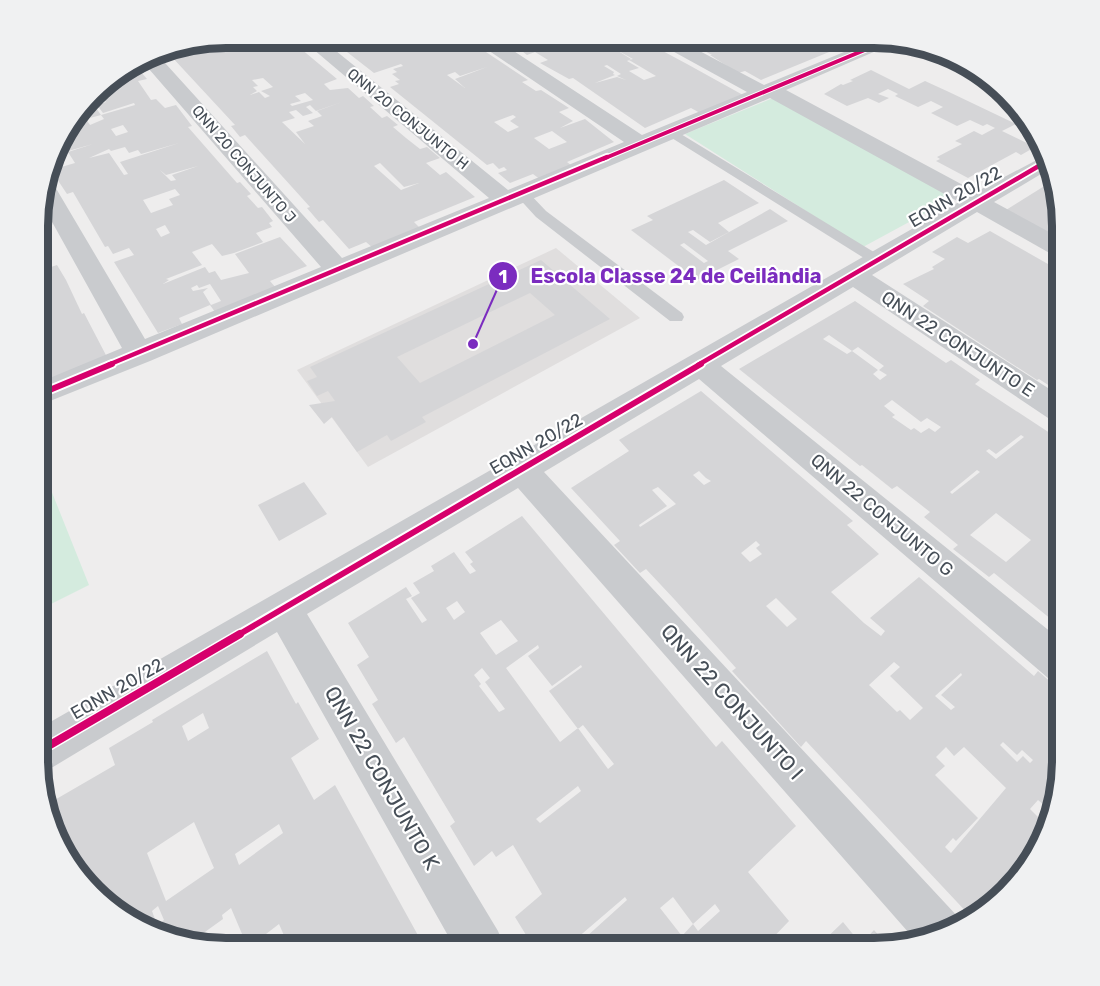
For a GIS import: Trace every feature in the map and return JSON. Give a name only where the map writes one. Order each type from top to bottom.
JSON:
[{"type":"street","name":"QNN 20 CONJUNTO H","points":[[322,48],[514,197]]},
{"type":"street","points":[[497,48],[642,144]]},
{"type":"street","points":[[681,48],[1052,243]]},
{"type":"street","points":[[48,391],[767,92],[850,48]]},
{"type":"street","name":"QNN 20 CONJUNTO J","points":[[154,63],[339,271]]},
{"type":"street","name":"EQNN 20/22","points":[[48,746],[1041,165]]},
{"type":"street","points":[[51,199],[140,354]]},
{"type":"street","name":"QNN 22 CONJUNTO E","points":[[865,268],[1052,405]]},
{"type":"street","name":"QNN 22 CONJUNTO G","points":[[701,365],[1052,658]]},
{"type":"street","name":"QNN 22 CONJUNTO I","points":[[522,470],[935,927]]},
{"type":"street","name":"QNN 22 CONJUNTO K","points":[[284,609],[476,938]]},
{"type":"lane","points":[[671,132],[865,268]]},
{"type":"lane","points":[[514,197],[541,214],[676,317]]},
{"type":"shaded area","points":[[556,248],[640,318],[368,467],[297,370]]},
{"type":"green space","points":[[778,96],[959,195],[863,247],[685,134]]},
{"type":"green space","points":[[48,482],[89,585],[48,606]]},
{"type":"building","points":[[258,48],[300,48],[337,79],[324,84],[330,90],[348,88],[359,98],[363,96],[374,106],[370,107],[382,118],[387,116],[398,125],[393,127],[406,138],[420,149],[427,147],[440,158],[426,163],[440,175],[446,172],[475,197],[414,222],[421,229],[373,248],[366,242],[349,249],[323,220],[319,222],[307,208],[310,207],[245,135],[240,137],[231,126],[235,125],[171,56],[211,49],[250,49],[245,51]],"holes":[[[263,78],[273,87],[261,91],[270,96],[265,98],[259,92],[250,95],[257,91],[253,87],[258,86],[252,80]],[[305,93],[313,100],[292,106],[290,104],[301,101],[295,96]],[[342,102],[317,111],[322,116],[308,121],[314,126],[296,132],[305,144],[282,122],[295,118],[289,112],[296,110],[303,116],[313,113],[306,107],[310,105],[316,111]],[[380,163],[404,187],[419,183],[401,190],[374,166]]]},
{"type":"building","points":[[342,48],[480,48],[528,80],[522,82],[536,91],[541,90],[569,108],[559,112],[573,121],[560,128],[585,119],[614,142],[567,162],[572,166],[541,180],[533,174],[510,183],[498,173],[507,170],[504,167],[499,169],[493,163],[487,165],[390,87],[399,84],[395,81],[400,80],[392,74],[397,72],[393,69],[403,66],[401,64],[374,73]],"holes":[[[487,67],[455,79],[465,88],[447,75],[455,72],[460,76]],[[513,115],[516,117],[510,121],[519,127],[508,132],[494,122]],[[552,131],[567,142],[549,149],[534,138]]]},
{"type":"building","points":[[518,48],[576,48],[578,50],[590,48],[594,50],[598,49],[596,48],[656,48],[651,50],[659,49],[743,95],[700,113],[691,108],[645,128],[573,78],[569,79],[540,63],[548,60],[535,52],[527,55]],"holes":[[[629,60],[656,76],[644,80],[629,71],[639,68],[627,61]],[[607,65],[621,74],[617,76],[626,80],[617,77],[595,83],[615,75],[604,66]]]},
{"type":"building","points":[[699,48],[830,48],[834,50],[761,80],[745,71],[738,73],[710,55],[712,55]]},
{"type":"building","points":[[140,70],[147,79],[138,81],[151,100],[156,99],[165,108],[176,105],[192,126],[188,127],[237,183],[240,182],[251,194],[247,196],[258,208],[262,207],[273,221],[269,223],[272,227],[256,233],[263,242],[222,256],[212,244],[192,252],[202,265],[166,279],[169,280],[163,284],[205,267],[209,273],[215,271],[221,280],[249,273],[235,254],[280,237],[307,266],[270,281],[276,288],[215,312],[210,305],[179,318],[182,324],[158,333],[114,262],[134,255],[129,248],[113,254],[108,246],[105,247],[73,192],[67,194],[55,176],[57,168],[75,163],[68,152],[93,144],[65,152],[72,137],[95,106],[101,115],[135,105],[134,103],[103,113],[97,105],[106,102],[103,98],[110,91],[121,88],[113,89]],"holes":[[[101,115],[104,119],[90,125],[86,119]],[[123,125],[128,132],[116,136],[111,129]],[[179,143],[120,162],[128,174],[124,175],[109,153],[89,158],[109,149],[111,151],[125,147],[129,153],[138,150],[141,154]],[[198,166],[172,175],[176,180],[171,181],[160,170],[166,175]],[[175,189],[180,195],[169,199],[173,205],[151,213],[143,200]],[[165,225],[170,233],[161,237],[156,229]],[[210,284],[221,301],[211,305],[203,292],[208,288],[193,291],[191,288],[197,285],[199,288]]]},
{"type":"building","points":[[871,70],[909,89],[925,81],[1016,124],[1002,131],[1033,148],[1021,155],[1016,152],[968,178],[936,161],[940,159],[937,157],[962,144],[955,141],[974,131],[982,135],[995,128],[970,120],[957,126],[931,113],[943,107],[931,101],[918,107],[895,96],[898,94],[888,89],[878,94],[889,98],[879,103],[868,98],[847,106],[824,94],[841,84],[853,81],[850,80]]},
{"type":"building","points":[[724,180],[759,203],[718,223],[729,232],[710,242],[693,230],[688,232],[706,245],[770,209],[788,221],[728,251],[739,259],[697,280],[631,230],[653,220],[647,216]],"holes":[[[684,243],[708,261],[704,263],[680,245]]]},
{"type":"building","points":[[1047,185],[1052,214],[1052,235],[1006,210]]},
{"type":"building","points":[[990,231],[1052,266],[1052,387],[923,306],[929,301],[903,284],[934,269],[932,267],[945,259],[932,252],[957,237],[968,243]]},
{"type":"building","points":[[541,260],[610,319],[422,417],[426,422],[391,441],[387,435],[357,452],[332,417],[324,424],[309,405],[335,401],[328,391],[317,396],[307,381],[317,377],[310,367]],"holes":[[[530,293],[555,315],[420,383],[397,357]]]},
{"type":"building","points":[[48,261],[51,267],[57,265],[108,359],[48,384]]},
{"type":"building","points":[[855,301],[946,363],[951,360],[980,380],[975,384],[1052,434],[1052,620],[994,573],[989,577],[953,549],[958,545],[924,517],[930,512],[897,486],[892,489],[862,465],[860,466],[739,369]],"holes":[[[829,335],[852,351],[847,354],[823,339]],[[858,347],[884,366],[879,370],[887,375],[880,380],[873,374],[878,370],[852,351]],[[892,400],[921,422],[927,418],[941,427],[935,432],[929,428],[921,433],[914,428],[911,430],[892,417],[895,415],[884,406]],[[1021,435],[1024,437],[996,459],[986,451],[989,449],[996,454]],[[977,470],[980,472],[952,494],[950,492]],[[996,513],[1031,540],[1006,562],[970,535]]]},
{"type":"building","points":[[701,391],[853,521],[847,525],[879,554],[831,592],[864,623],[881,636],[885,631],[870,618],[919,577],[1034,676],[1038,671],[1052,683],[1052,760],[1046,807],[1038,800],[1030,809],[1042,821],[1034,839],[1015,868],[991,894],[966,912],[806,741],[801,747],[732,671],[736,668],[646,569],[640,573],[614,545],[620,541],[571,488],[629,451],[619,440]],"holes":[[[699,471],[711,481],[704,485],[693,475]],[[658,487],[676,504],[640,527],[639,525],[667,506],[652,490]],[[756,541],[760,545],[756,548],[762,554],[750,562],[741,553]],[[776,598],[797,619],[787,627],[766,606]],[[894,662],[900,667],[890,676],[923,708],[910,720],[900,710],[897,712],[869,685]],[[961,673],[962,675],[941,695],[955,707],[951,710],[935,696]],[[1003,742],[1017,755],[1022,750],[1033,760],[1030,763],[1023,756],[1017,762],[1000,745]],[[946,747],[954,756],[964,747],[1006,788],[951,853],[945,847],[953,838],[956,841],[978,818],[935,775],[945,766],[936,757]]]},
{"type":"building","points":[[304,482],[327,514],[279,541],[258,505]]},
{"type":"building","points":[[522,516],[716,747],[722,741],[796,826],[748,872],[789,921],[773,938],[586,937],[627,900],[625,897],[577,938],[528,938],[515,917],[542,894],[513,845],[496,857],[492,851],[474,866],[450,826],[455,822],[404,737],[396,743],[372,704],[378,700],[357,665],[369,657],[348,623],[406,587],[412,596],[406,599],[422,623],[427,620],[411,598],[420,593],[413,583],[434,571],[431,566],[454,552],[470,574],[476,571],[470,564],[473,562],[465,552]],"holes":[[[457,601],[465,612],[454,620],[446,608]],[[501,620],[518,641],[496,655],[480,633]],[[538,645],[539,648],[528,656],[552,686],[581,665],[582,667],[549,691],[578,728],[560,742],[506,668]],[[482,668],[490,678],[485,682],[505,709],[499,712],[479,686],[481,684],[474,675]],[[583,725],[614,764],[608,769],[578,729]],[[578,786],[581,791],[540,823],[536,819]],[[673,897],[693,924],[682,936],[660,908]],[[715,904],[720,911],[698,931],[693,924]]]},
{"type":"building","points":[[267,651],[296,704],[298,702],[319,739],[291,758],[314,800],[335,785],[419,938],[305,938],[304,936],[285,938],[279,924],[261,938],[244,938],[231,908],[222,915],[223,919],[200,936],[191,935],[158,924],[164,920],[158,906],[152,911],[156,923],[118,901],[92,877],[72,849],[57,817],[53,801],[115,765],[109,748],[153,722],[152,720]],"holes":[[[203,713],[209,728],[188,741],[182,726]],[[194,822],[214,868],[166,901],[147,853]],[[279,824],[283,833],[239,865],[235,854]]]},
{"type":"building","points":[[843,922],[856,938],[826,938]]},
{"type":"building","points":[[874,930],[881,938],[867,938]]},
{"type":"cycle path","points":[[48,391],[869,48]]},
{"type":"cycle path","points":[[48,746],[1041,165]]},
{"type":"place","name":"Escola Classe 24 de Ceilândia","points":[[473,344]]}]
